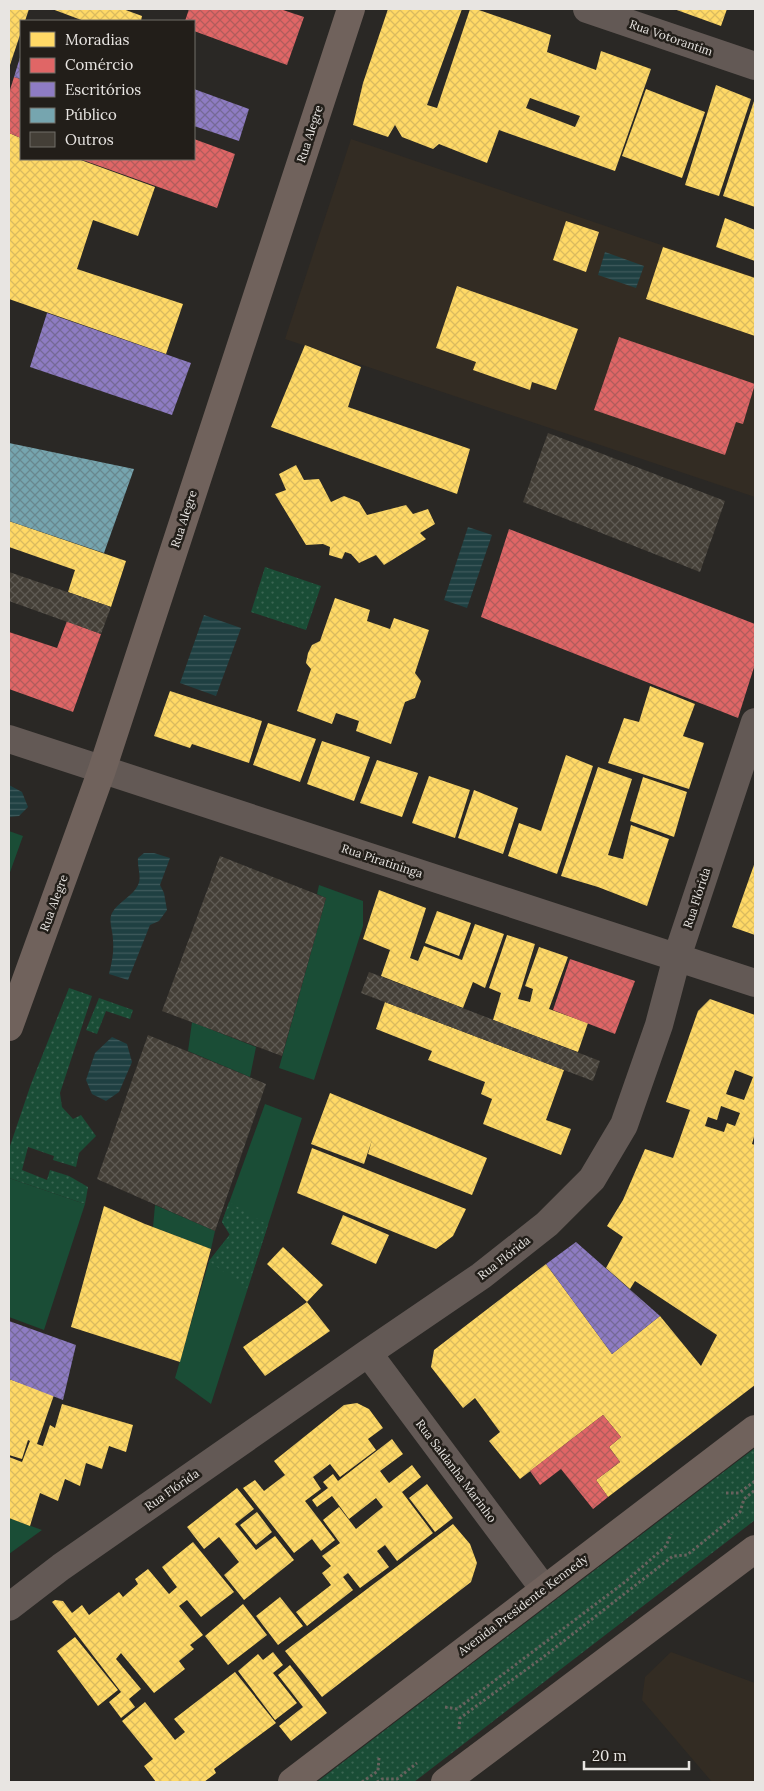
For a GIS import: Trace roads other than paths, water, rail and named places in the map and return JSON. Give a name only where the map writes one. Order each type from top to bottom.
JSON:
[{"type":"main road","name":"Rua Alegre","points":[[9,1027],[102,770],[351,9]]},
{"type":"main road","name":"Avenida Presidente Kennedy","points":[[292,1782],[755,1429]]},
{"type":"main road","points":[[445,1782],[755,1549]]},
{"type":"street","name":"Rua Votorantim","points":[[587,9],[755,66]]},
{"type":"street","name":"Rua Flórida","points":[[9,1607],[60,1567],[481,1276],[547,1224],[592,1179],[624,1125],[659,1025],[677,957],[755,722]]},
{"type":"street","name":"Rua Piratininga","points":[[9,739],[755,983]]},
{"type":"street","name":"Rua Saldanha Marinho","points":[[368,1353],[544,1589]]},
{"type":"water","points":[[605,252],[644,266],[636,288],[598,275]]},
{"type":"water","points":[[468,527],[492,535],[467,608],[444,600]]},
{"type":"water","points":[[204,615],[241,628],[216,696],[180,683]]},
{"type":"water","points":[[9,785],[22,792],[28,807],[19,816],[9,817]]},
{"type":"water","points":[[144,853],[154,853],[170,858],[160,885],[164,893],[167,910],[159,921],[150,925],[128,980],[109,974],[113,949],[110,919],[115,909],[136,889],[140,879],[138,858]]},
{"type":"water","points":[[112,1037],[127,1044],[132,1062],[119,1092],[106,1101],[92,1094],[86,1080],[95,1053]]}]
